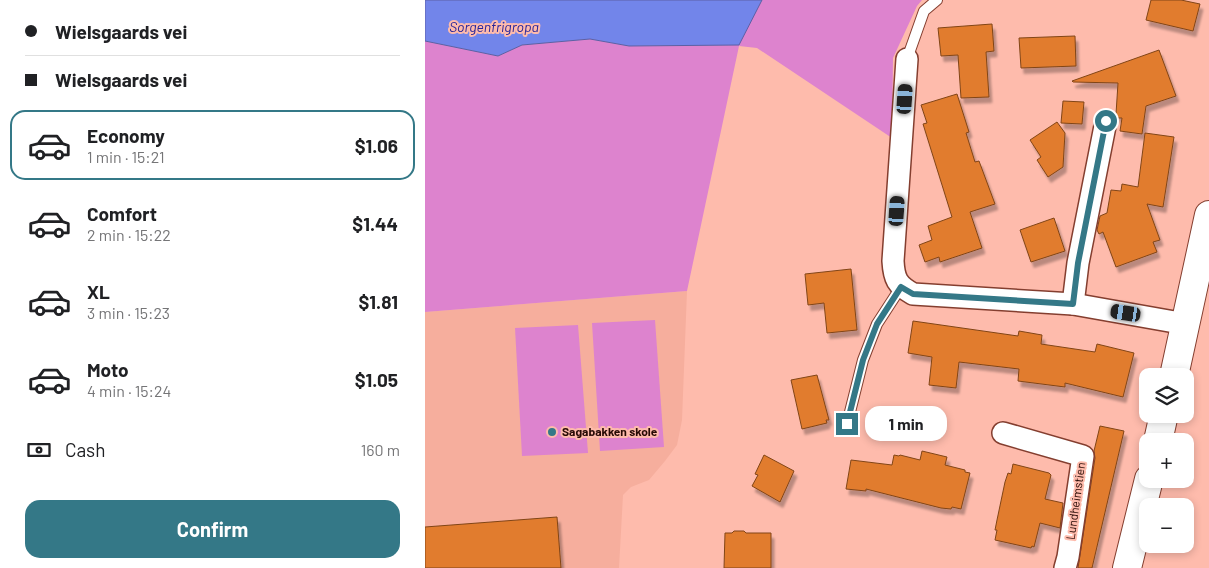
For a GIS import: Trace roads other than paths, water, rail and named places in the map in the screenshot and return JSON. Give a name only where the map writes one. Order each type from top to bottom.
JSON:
[{"type":"highway","points":[[1175,368],[1209,215]]},
{"type":"highway","points":[[1127,568],[1147,488]]},
{"type":"street","points":[[907,60],[893,261],[894,275],[901,287],[913,294],[1073,304],[1162,318],[1186,324]]},
{"type":"street","points":[[1073,304],[1078,263],[1106,121]]},
{"type":"street","name":"Lundheimstien","points":[[1003,433],[1083,456],[1065,568]]},
{"type":"lane","points":[[907,60],[925,11],[937,0]]},
{"type":"lane","points":[[847,424],[863,360],[877,324],[901,287]]},
{"type":"water","name":"Sorgenfrigropa","points":[[425,0],[762,0],[739,45],[629,46],[590,39],[522,45],[498,56],[425,41]]},
{"type":"place","name":"Sagabakken skole","points":[[552,432]]}]
